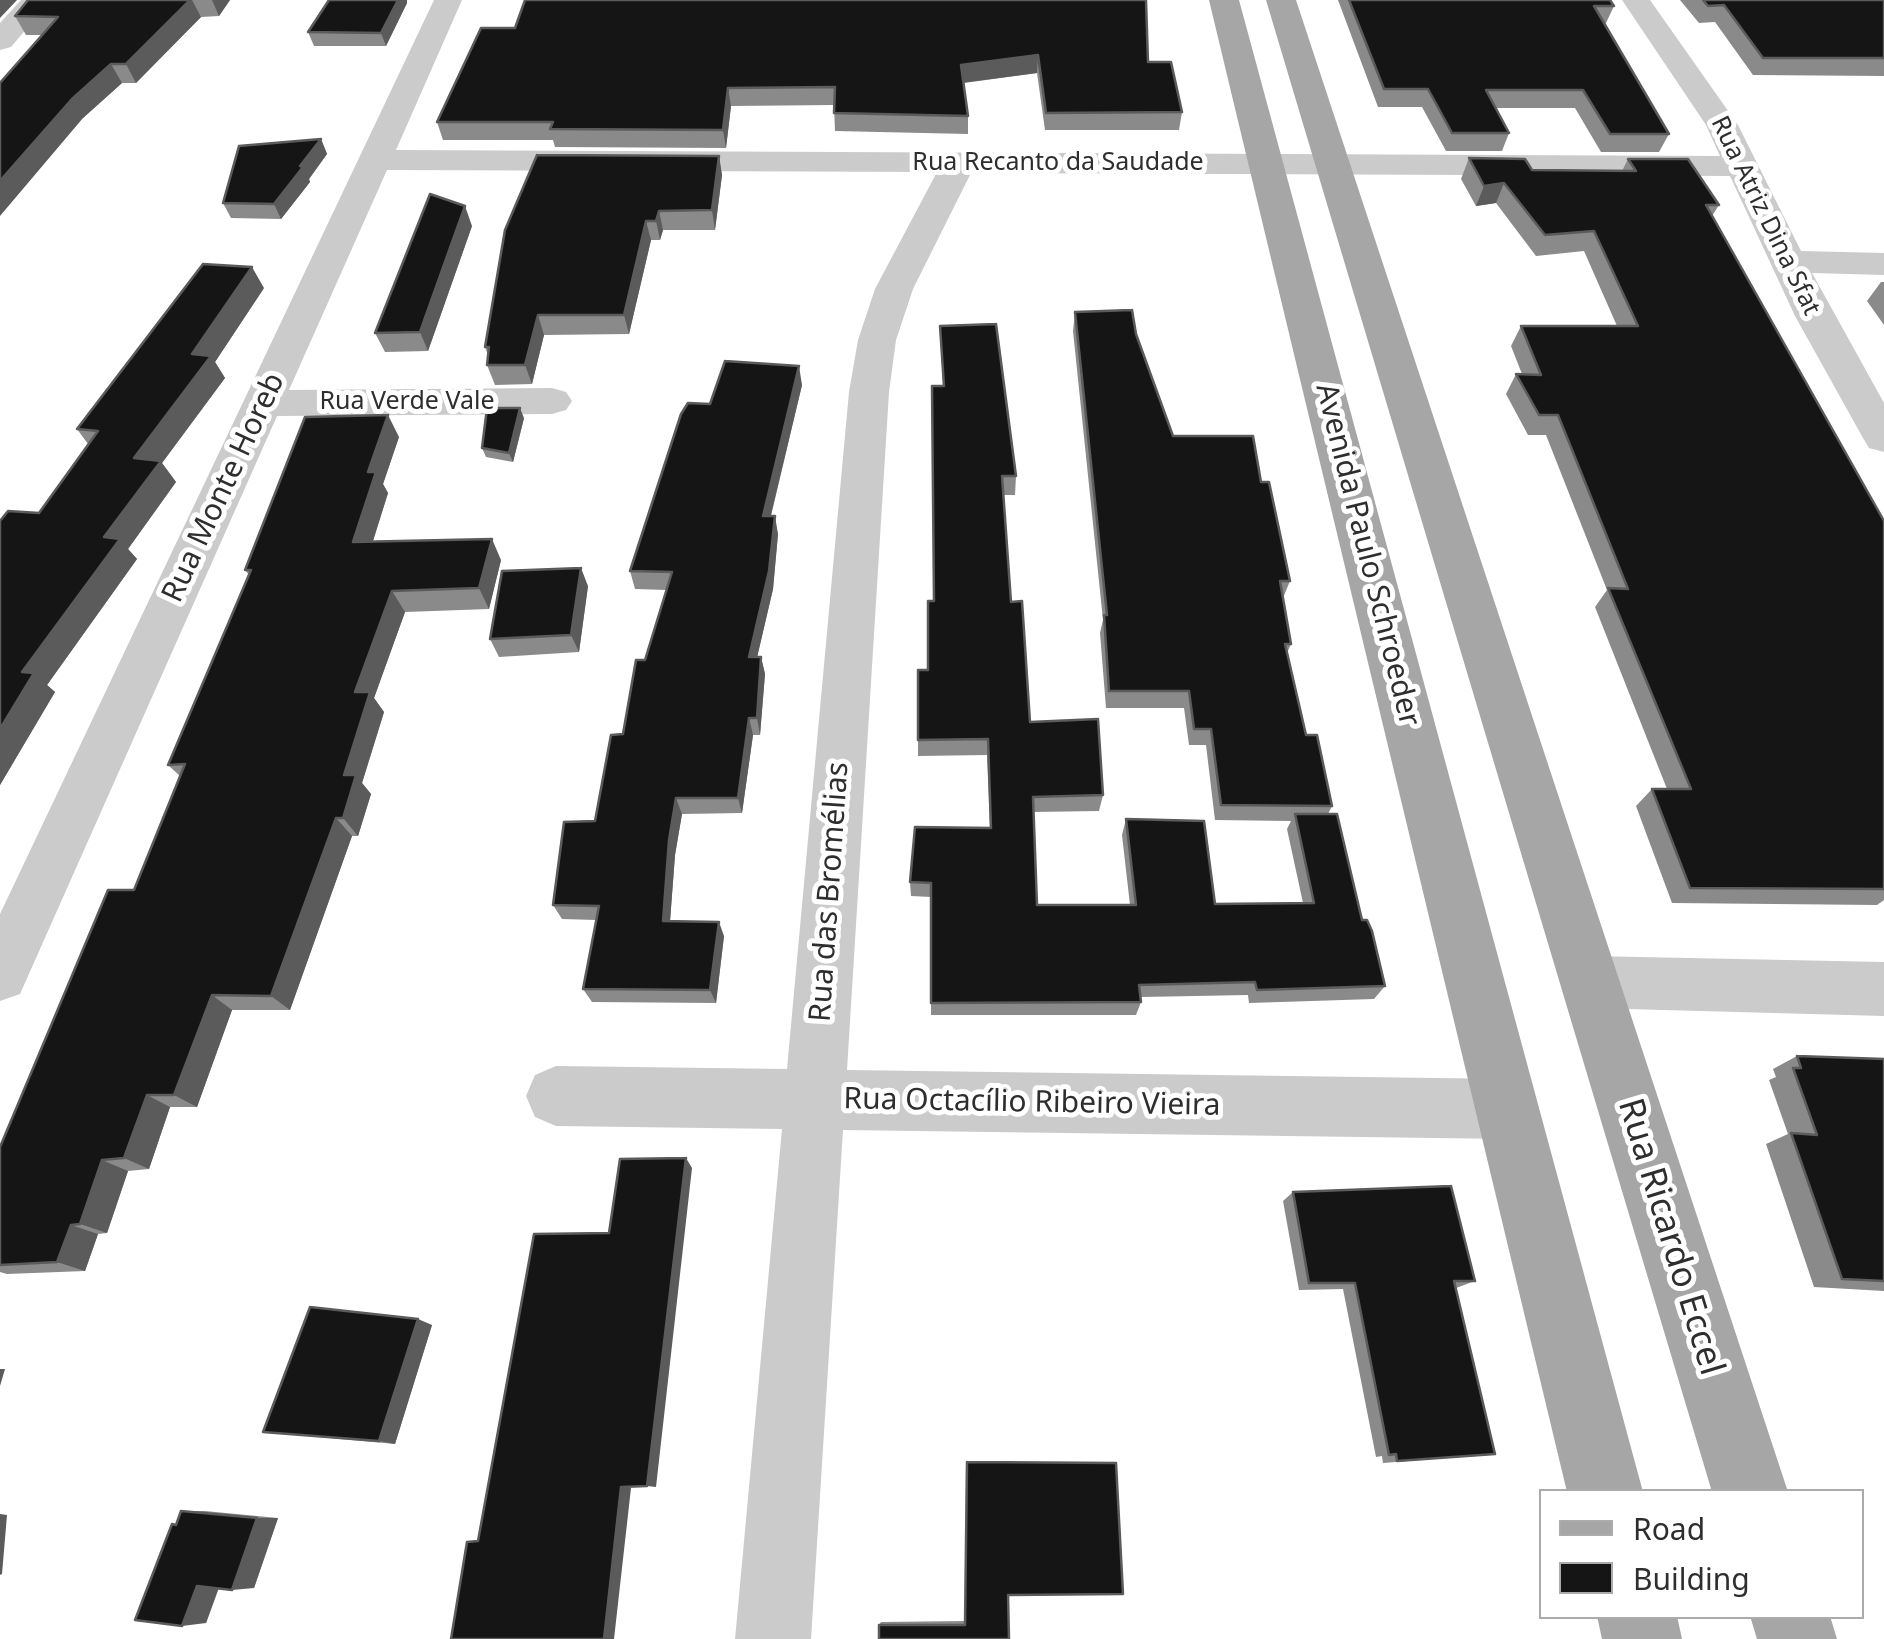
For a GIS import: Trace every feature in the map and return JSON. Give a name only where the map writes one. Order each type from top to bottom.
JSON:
[{"type":"main road","name":"Avenida Paulo Schroeder","points":[[1224,0],[1509,1110]]},
{"type":"main road","points":[[1282,0],[1590,982]]},
{"type":"main road","name":"Rua Ricardo Eccel","points":[[1590,982],[1749,1489]]},
{"type":"main road","points":[[1509,1110],[1604,1489]]},
{"type":"street","points":[[0,41],[38,0]]},
{"type":"street","name":"Rua Monte Horeb","points":[[0,975],[448,0]]},
{"type":"street","name":"Rua Atriz Dina Sfat","points":[[1636,0],[1704,96],[1884,438]]},
{"type":"street","name":"Rua Recanto da Saudade","points":[[374,160],[1742,166]]},
{"type":"street","name":"Rua das Bromélias","points":[[773,1639],[869,392],[877,340],[894,288],[959,163]]},
{"type":"street","points":[[1788,262],[1884,264]]},
{"type":"street","name":"Rua Verde Vale","points":[[263,403],[552,401]]},
{"type":"street","points":[[1590,982],[1884,989]]},
{"type":"street","name":"Rua Octacílio Ribeiro Vieira","points":[[556,1096],[1509,1110]]},
{"type":"building","points":[[28,0],[190,0],[126,64],[111,64],[72,99],[0,181],[0,83],[58,17],[15,16]]},
{"type":"building","points":[[329,0],[398,0],[381,33],[308,32]]},
{"type":"building","points":[[525,0],[1146,0],[1148,62],[1171,62],[1182,112],[1046,113],[1038,55],[961,65],[968,116],[834,113],[835,87],[728,88],[723,130],[550,129],[553,122],[437,122],[481,28],[515,28]]},
{"type":"building","points":[[1349,0],[1610,0],[1614,6],[1594,6],[1669,134],[1610,134],[1583,90],[1486,90],[1509,133],[1452,133],[1428,89],[1384,89]]},
{"type":"building","points":[[1703,0],[1884,0],[1884,58],[1763,58],[1724,5],[1708,6]]},
{"type":"building","points":[[321,139],[274,204],[223,203],[239,146]]},
{"type":"building","points":[[537,155],[719,156],[712,210],[659,211],[656,221],[646,221],[624,315],[538,315],[525,365],[487,365],[489,347],[485,347],[505,230]]},
{"type":"building","points":[[1469,158],[1525,159],[1532,170],[1636,171],[1628,159],[1688,159],[1719,205],[1706,205],[1884,521],[1884,889],[1690,888],[1652,789],[1691,789],[1608,588],[1628,589],[1558,415],[1539,415],[1516,374],[1541,375],[1521,326],[1638,326],[1594,231],[1545,235],[1504,183],[1484,186]]},
{"type":"building","points":[[430,194],[465,206],[420,332],[375,333]]},
{"type":"building","points":[[203,264],[252,267],[192,354],[211,356],[134,458],[161,461],[104,537],[120,539],[22,672],[34,673],[0,729],[0,521],[8,511],[39,513],[98,431],[77,429]]},
{"type":"building","points":[[1132,310],[1136,334],[1173,436],[1253,436],[1261,482],[1269,482],[1290,581],[1280,581],[1291,644],[1285,644],[1306,735],[1317,735],[1332,806],[1221,805],[1211,729],[1194,729],[1189,691],[1109,691],[1107,615],[1075,312]]},
{"type":"building","points":[[996,324],[1016,476],[1002,476],[1011,602],[1022,601],[1030,722],[1098,719],[1103,795],[1033,797],[1037,905],[1136,905],[1126,819],[1204,821],[1215,904],[1314,903],[1295,814],[1337,814],[1362,920],[1367,920],[1372,931],[1385,986],[1257,990],[1255,982],[1139,985],[1141,1002],[931,1003],[931,883],[910,882],[915,827],[991,828],[988,739],[918,740],[918,670],[928,670],[928,601],[934,601],[932,386],[944,386],[940,326]]},
{"type":"building","points":[[725,361],[799,366],[763,516],[775,516],[769,571],[749,657],[761,657],[757,718],[749,718],[738,798],[676,798],[669,840],[663,921],[719,922],[710,990],[583,989],[599,906],[553,905],[564,822],[595,821],[611,735],[623,734],[636,660],[645,660],[672,572],[630,571],[681,414],[688,403],[710,404]]},
{"type":"building","points":[[487,408],[520,408],[509,453],[482,448]]},
{"type":"building","points":[[388,415],[368,472],[376,472],[353,542],[492,539],[479,588],[392,591],[355,692],[370,692],[344,775],[356,775],[343,818],[336,818],[271,996],[212,995],[174,1095],[147,1095],[124,1158],[102,1160],[80,1224],[71,1225],[57,1262],[0,1265],[0,1147],[108,890],[134,890],[185,764],[168,765],[251,570],[245,570],[305,417]]},
{"type":"building","points":[[581,568],[571,635],[490,639],[502,571]]},
{"type":"building","points":[[1797,1056],[1884,1059],[1884,1281],[1842,1279],[1791,1133],[1817,1135],[1793,1068],[1801,1068]]},
{"type":"building","points":[[686,1158],[647,1486],[621,1487],[604,1639],[451,1639],[467,1542],[478,1541],[534,1234],[609,1233],[620,1159]]},
{"type":"building","points":[[1451,1186],[1475,1281],[1454,1281],[1495,1454],[1397,1461],[1396,1454],[1389,1455],[1355,1283],[1309,1283],[1293,1192]]},
{"type":"building","points":[[310,1307],[418,1319],[379,1441],[263,1432]]},
{"type":"building","points":[[967,1462],[1116,1463],[1123,1594],[1008,1595],[1009,1639],[879,1639],[879,1625],[965,1625]]},
{"type":"building","points":[[181,1511],[257,1518],[232,1590],[197,1586],[182,1626],[135,1620],[172,1524],[176,1525]]}]
